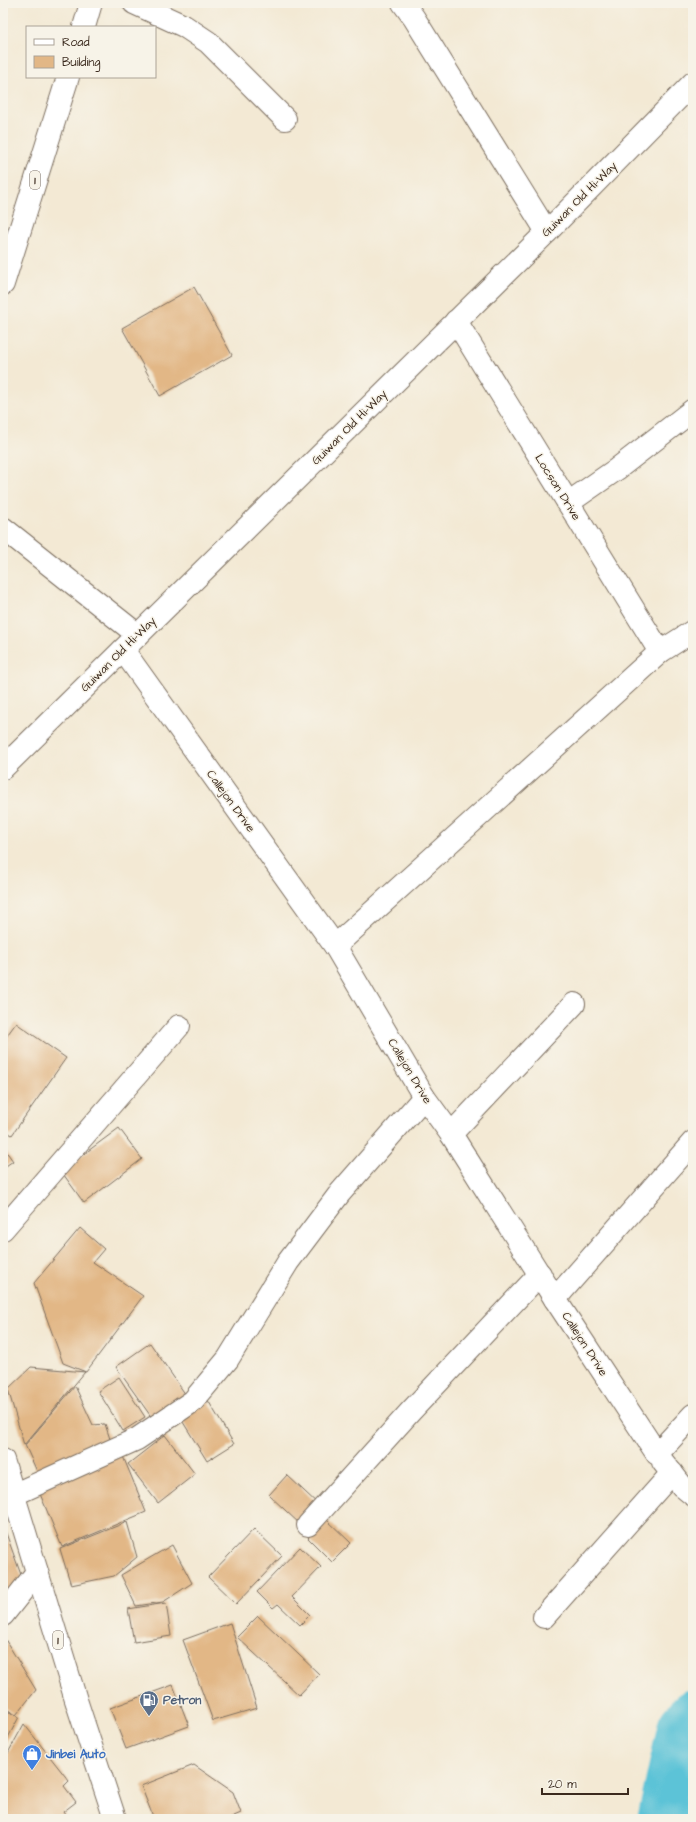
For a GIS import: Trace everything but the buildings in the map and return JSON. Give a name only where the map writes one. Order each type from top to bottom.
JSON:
[{"type":"main road","points":[[84,26],[91,3]]},
{"type":"main road","points":[[134,3],[184,26],[208,42],[285,119]]},
{"type":"main road","points":[[402,3],[418,25],[547,232]]},
{"type":"main road","name":"1","points":[[3,284],[68,78]]},
{"type":"main road","name":"Guiwan Old Hi-Way","points":[[3,768],[547,232],[693,84]]},
{"type":"main road","name":"Locson Drive","points":[[456,321],[660,652]]},
{"type":"main road","points":[[568,503],[617,469],[693,410]]},
{"type":"main road","points":[[3,528],[138,635]]},
{"type":"main road","points":[[334,946],[660,652],[693,631]]},
{"type":"main road","name":"Callejon Drive","points":[[123,650],[334,946],[424,1097],[451,1134],[555,1299],[657,1454],[682,1486],[693,1495]]},
{"type":"main road","points":[[451,1134],[574,1004]]},
{"type":"main road","points":[[3,1229],[179,1026]]},
{"type":"main road","points":[[15,1494],[137,1439],[194,1401],[228,1359],[288,1262],[335,1199],[424,1097]]},
{"type":"main road","points":[[555,1299],[693,1142]]},
{"type":"main road","points":[[308,1525],[410,1412],[540,1274]]},
{"type":"main road","points":[[657,1454],[693,1415]]},
{"type":"main road","name":"1","points":[[3,1460],[15,1494],[76,1700],[115,1819]]},
{"type":"main road","points":[[544,1617],[672,1473]]},
{"type":"main road","points":[[3,1615],[37,1572]]},
{"type":"waterway","points":[[663,1819],[683,1727],[693,1715]]},
{"type":"place","name":"Petron","points":[[149,1717]]},
{"type":"place","name":"Jinbei Auto","points":[[32,1771]]}]
